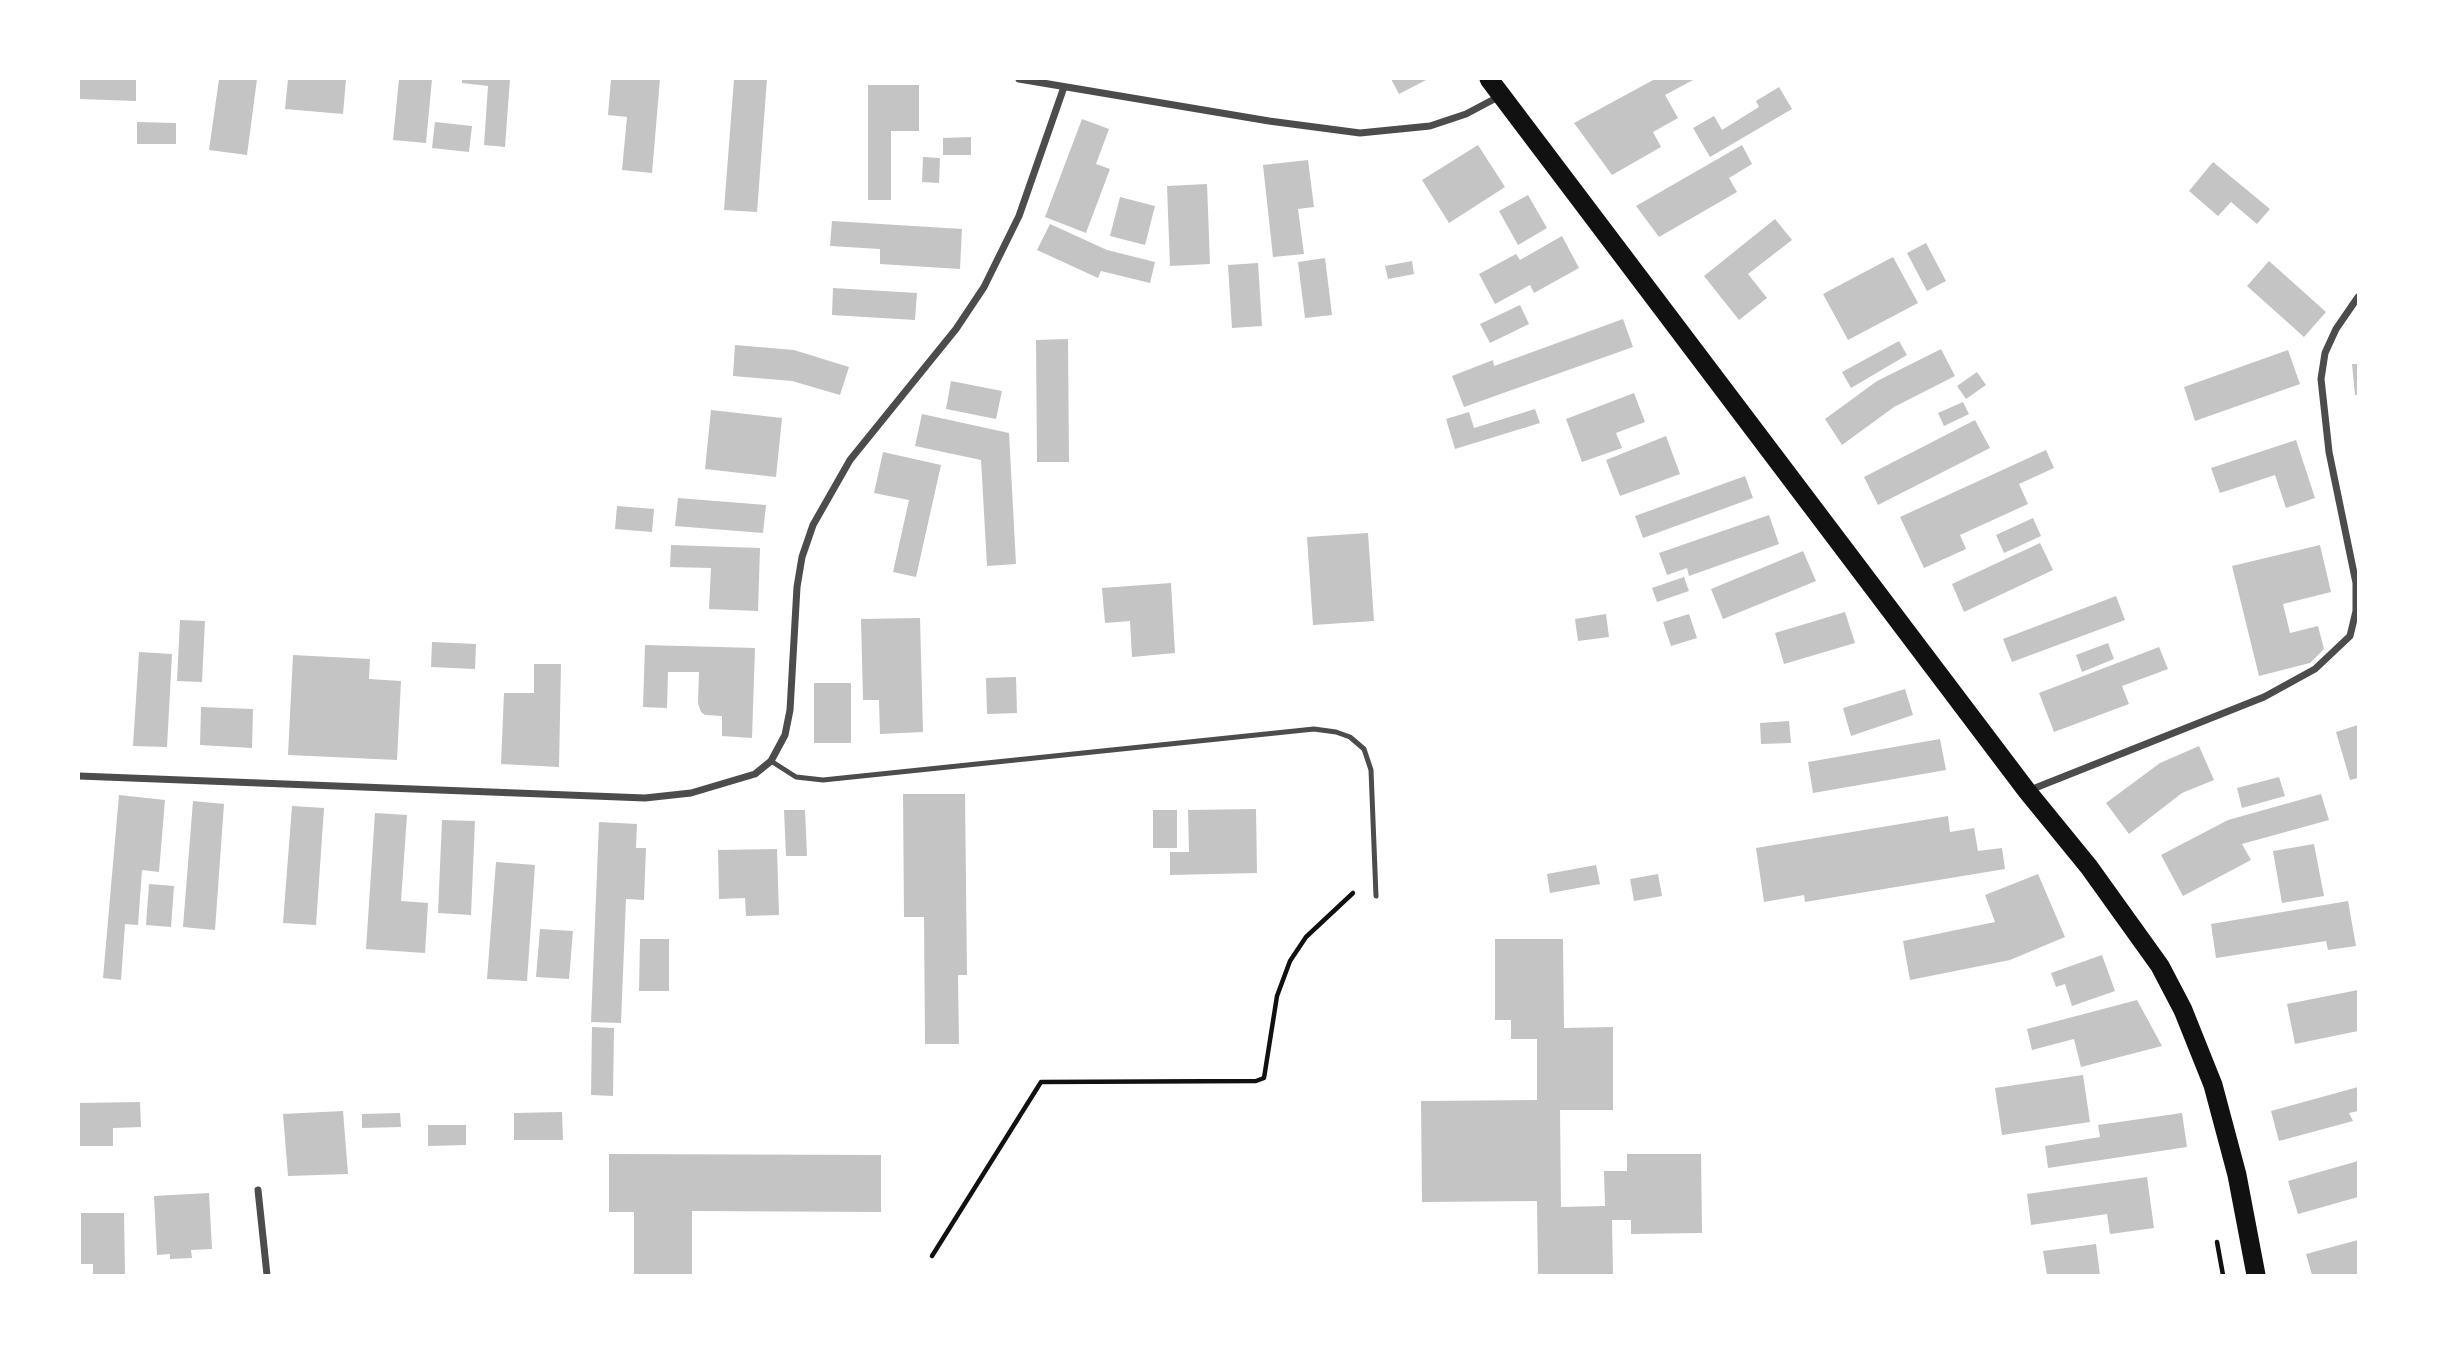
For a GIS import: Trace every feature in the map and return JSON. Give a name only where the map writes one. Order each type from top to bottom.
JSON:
[{"type":"highway","points":[[1489,79],[2026,791],[2130,922],[2160,966],[2183,1010],[2213,1085],[2226,1130],[2256,1275]]},
{"type":"street","points":[[1019,79],[1269,121],[1360,133],[1430,126],[1466,114],[1501,96]]},
{"type":"street","points":[[79,776],[645,798],[691,793],[755,774],[771,761],[785,735],[790,710],[797,587],[802,557],[813,525],[850,460],[956,330],[984,287],[1019,216],[1064,86]]},
{"type":"street","points":[[2026,791],[2264,697],[2315,668],[2354,635],[2356,583],[2329,452],[2321,379],[2325,354],[2336,329],[2358,297]]},
{"type":"street","points":[[258,1191],[267,1275]]},
{"type":"lane","points":[[771,761],[796,777],[823,780],[1314,729],[1336,732],[1350,737],[1364,749],[1371,770],[1376,896]]},
{"type":"path","points":[[932,1256],[1041,1082],[1256,1081],[1264,1078],[1277,996],[1290,961],[1306,937],[1375,874]]},
{"type":"path","points":[[2216,1236],[2223,1275]]},
{"type":"building","points":[[79,79],[136,79],[136,101],[79,99]]},
{"type":"building","points":[[219,79],[257,79],[247,155],[209,150]]},
{"type":"building","points":[[288,79],[346,79],[343,114],[285,109]]},
{"type":"building","points":[[399,79],[432,79],[426,143],[393,140]]},
{"type":"building","points":[[462,79],[510,79],[505,147],[484,145],[488,86],[462,83]]},
{"type":"building","points":[[611,79],[660,79],[652,173],[622,170],[627,117],[608,115]]},
{"type":"building","points":[[734,79],[767,79],[757,212],[724,210]]},
{"type":"building","points":[[1391,79],[1428,79],[1399,94]]},
{"type":"building","points":[[1655,79],[1695,79],[1665,95],[1678,118],[1653,132],[1661,147],[1612,175],[1574,123]]},
{"type":"building","points":[[868,85],[919,85],[919,131],[891,131],[891,200],[868,200]]},
{"type":"building","points":[[1779,87],[1792,109],[1710,157],[1693,128],[1714,116],[1722,130],[1759,107],[1756,101]]},
{"type":"building","points":[[1082,119],[1109,129],[1096,164],[1110,169],[1086,233],[1045,217]]},
{"type":"building","points":[[137,122],[176,123],[176,144],[137,144]]},
{"type":"building","points":[[435,122],[472,126],[469,152],[432,148]]},
{"type":"building","points":[[971,137],[971,155],[943,155],[943,138]]},
{"type":"building","points":[[1478,145],[1505,187],[1449,223],[1422,180]]},
{"type":"building","points":[[1742,145],[1752,164],[1729,178],[1737,192],[1659,237],[1636,206]]},
{"type":"building","points":[[923,157],[940,158],[939,183],[922,182]]},
{"type":"building","points":[[1308,160],[1314,207],[1298,209],[1304,254],[1273,257],[1263,165]]},
{"type":"building","points":[[2213,162],[2270,209],[2257,224],[2231,202],[2218,216],[2189,191]]},
{"type":"building","points":[[1207,184],[1210,264],[1170,266],[1167,186]]},
{"type":"building","points":[[1528,195],[1547,228],[1518,245],[1499,211]]},
{"type":"building","points":[[1120,197],[1155,206],[1145,245],[1110,236]]},
{"type":"building","points":[[1775,219],[1792,240],[1748,274],[1767,298],[1739,320],[1704,276]]},
{"type":"building","points":[[832,221],[962,229],[960,269],[880,264],[880,249],[830,246]]},
{"type":"building","points":[[1050,224],[1107,250],[1155,262],[1150,283],[1101,271],[1098,278],[1037,250]]},
{"type":"building","points":[[1562,236],[1579,268],[1534,293],[1530,285],[1495,304],[1479,274],[1516,254],[1520,260]]},
{"type":"building","points":[[1926,243],[1946,281],[1927,291],[1907,253]]},
{"type":"building","points":[[1893,257],[1918,303],[1848,340],[1823,294]]},
{"type":"building","points":[[1325,258],[1332,315],[1305,318],[1298,262]]},
{"type":"building","points":[[1412,261],[1414,274],[1388,279],[1385,266]]},
{"type":"building","points":[[2269,261],[2326,312],[2304,337],[2247,286]]},
{"type":"building","points":[[1258,263],[1262,326],[1232,328],[1228,265]]},
{"type":"building","points":[[833,288],[917,293],[915,320],[832,315]]},
{"type":"building","points":[[1520,305],[1529,324],[1490,343],[1480,324]]},
{"type":"building","points":[[1623,319],[1633,347],[1464,407],[1452,376],[1493,360],[1494,366]]},
{"type":"building","points":[[1068,339],[1069,462],[1037,462],[1036,340]]},
{"type":"building","points":[[1899,341],[1907,355],[1851,388],[1842,372]]},
{"type":"building","points":[[735,345],[794,350],[849,367],[840,395],[792,381],[733,376]]},
{"type":"building","points":[[1941,349],[1955,376],[1894,407],[1842,445],[1825,419],[1877,381]]},
{"type":"building","points":[[2288,350],[2300,384],[2195,421],[2184,387]]},
{"type":"building","points":[[2352,364],[2358,364],[2358,395],[2355,395]]},
{"type":"building","points":[[1977,372],[1986,385],[1966,399],[1957,386]]},
{"type":"building","points":[[951,381],[1002,391],[996,419],[946,409]]},
{"type":"building","points":[[1634,393],[1645,422],[1616,433],[1622,448],[1582,462],[1566,419]]},
{"type":"building","points":[[1963,402],[1969,414],[1944,426],[1938,413]]},
{"type":"building","points":[[1535,409],[1540,423],[1455,449],[1446,419],[1469,412],[1474,428]]},
{"type":"building","points":[[711,410],[782,418],[776,477],[705,469]]},
{"type":"building","points":[[922,414],[1009,433],[1016,564],[987,566],[981,460],[915,446]]},
{"type":"building","points":[[1975,420],[1990,448],[1878,505],[1864,477]]},
{"type":"building","points":[[1666,436],[1680,474],[1620,496],[1606,460]]},
{"type":"building","points":[[2296,440],[2315,498],[2286,508],[2275,475],[2220,493],[2211,468]]},
{"type":"building","points":[[2046,450],[2054,468],[2019,484],[2028,504],[1960,535],[1966,549],[1924,568],[1900,517]]},
{"type":"building","points":[[883,452],[941,465],[916,577],[893,572],[909,500],[874,493]]},
{"type":"building","points":[[1745,476],[1753,498],[1643,538],[1635,516]]},
{"type":"building","points":[[678,498],[766,505],[763,533],[675,526]]},
{"type":"building","points":[[617,506],[654,509],[652,532],[615,529]]},
{"type":"building","points":[[1769,515],[1779,544],[1689,576],[1687,568],[1667,575],[1659,553]]},
{"type":"building","points":[[2033,518],[2041,536],[2004,553],[1996,535]]},
{"type":"building","points":[[1368,533],[1374,621],[1313,625],[1307,537]]},
{"type":"building","points":[[2040,543],[2053,570],[1964,612],[1952,584]]},
{"type":"building","points":[[671,545],[760,548],[758,611],[709,609],[711,568],[670,567]]},
{"type":"building","points":[[2320,545],[2331,592],[2283,604],[2290,633],[2318,626],[2324,649],[2310,663],[2259,676],[2232,566]]},
{"type":"building","points":[[1803,551],[1816,581],[1723,619],[1711,589]]},
{"type":"building","points":[[1684,577],[1689,591],[1657,602],[1652,588]]},
{"type":"building","points":[[1171,583],[1175,653],[1132,657],[1130,621],[1105,623],[1102,588]]},
{"type":"building","points":[[2116,596],[2125,620],[2012,662],[2003,639]]},
{"type":"building","points":[[1845,612],[1855,643],[1784,664],[1775,633]]},
{"type":"building","points":[[1606,614],[1609,637],[1578,641],[1575,619]]},
{"type":"building","points":[[1689,614],[1697,638],[1671,646],[1663,622]]},
{"type":"building","points":[[920,618],[923,732],[880,734],[879,700],[863,700],[861,619]]},
{"type":"building","points":[[180,620],[205,621],[202,682],[177,681]]},
{"type":"building","points":[[432,642],[476,644],[475,669],[431,667]]},
{"type":"building","points":[[2108,643],[2114,659],[2082,672],[2076,655]]},
{"type":"building","points":[[645,645],[755,648],[752,738],[722,736],[722,716],[705,715],[701,712],[698,703],[699,672],[668,672],[667,708],[643,707]]},
{"type":"building","points":[[2159,647],[2168,669],[2122,686],[2129,704],[2054,732],[2039,693]]},
{"type":"building","points":[[139,652],[172,654],[167,747],[133,746]]},
{"type":"building","points":[[293,655],[370,659],[369,679],[401,681],[397,760],[288,755]]},
{"type":"building","points":[[534,664],[561,664],[559,767],[501,764],[504,693],[534,693]]},
{"type":"building","points":[[1016,677],[1017,713],[987,714],[986,678]]},
{"type":"building","points":[[814,683],[851,683],[851,743],[814,743]]},
{"type":"building","points":[[1905,689],[1913,715],[1851,736],[1843,708]]},
{"type":"building","points":[[201,707],[253,709],[252,748],[200,745]]},
{"type":"building","points":[[1789,721],[1791,743],[1761,744],[1760,723]]},
{"type":"building","points":[[2358,725],[2358,778],[2350,780],[2336,732]]},
{"type":"building","points":[[1940,739],[1946,770],[1813,793],[1808,762]]},
{"type":"building","points":[[2199,746],[2214,780],[2182,793],[2129,834],[2106,803],[2160,763]]},
{"type":"building","points":[[2279,777],[2285,796],[2242,808],[2237,788]]},
{"type":"building","points":[[903,794],[965,794],[967,975],[958,975],[959,1044],[925,1044],[924,917],[904,917]]},
{"type":"building","points":[[2321,794],[2329,820],[2242,844],[2251,860],[2183,896],[2161,855],[2228,820]]},
{"type":"building","points":[[119,795],[165,800],[159,872],[142,870],[138,925],[125,924],[121,980],[103,978]]},
{"type":"building","points":[[193,801],[224,804],[215,930],[183,927]]},
{"type":"building","points":[[292,806],[324,808],[316,925],[283,923]]},
{"type":"building","points":[[1256,809],[1257,873],[1170,875],[1170,852],[1189,852],[1188,810]]},
{"type":"building","points":[[784,810],[805,810],[807,856],[786,856]]},
{"type":"building","points":[[1153,810],[1177,810],[1177,848],[1153,848]]},
{"type":"building","points":[[375,813],[407,815],[401,901],[428,903],[425,953],[366,949]]},
{"type":"building","points":[[1948,816],[1950,832],[1974,828],[1978,851],[2002,848],[2005,869],[1805,902],[1804,895],[1764,902],[1756,848]]},
{"type":"building","points":[[442,820],[475,821],[471,915],[438,913]]},
{"type":"building","points":[[599,822],[637,824],[636,848],[646,848],[644,900],[626,899],[621,1023],[591,1022]]},
{"type":"building","points":[[2314,844],[2324,896],[2282,903],[2273,851]]},
{"type":"building","points":[[777,849],[779,915],[746,916],[745,898],[719,899],[718,850]]},
{"type":"building","points":[[496,862],[535,865],[527,981],[487,979]]},
{"type":"building","points":[[1596,865],[1600,884],[1550,893],[1547,874]]},
{"type":"building","points":[[1658,874],[1662,896],[1634,901],[1630,879]]},
{"type":"building","points":[[2038,874],[2065,937],[2010,960],[1910,980],[1903,941],[1995,922],[1985,895]]},
{"type":"building","points":[[149,884],[174,886],[171,927],[146,925]]},
{"type":"building","points":[[2348,901],[2356,946],[2328,950],[2326,941],[2216,958],[2211,924]]},
{"type":"building","points":[[540,929],[573,931],[569,979],[536,977]]},
{"type":"building","points":[[640,939],[669,939],[669,991],[639,991]]},
{"type":"building","points":[[1495,939],[1563,939],[1564,1028],[1613,1027],[1613,1110],[1560,1110],[1561,1207],[1605,1206],[1604,1171],[1627,1171],[1627,1154],[1701,1154],[1702,1233],[1631,1234],[1631,1220],[1612,1220],[1613,1275],[1538,1275],[1537,1201],[1422,1202],[1421,1101],[1537,1100],[1537,1039],[1511,1039],[1511,1020],[1495,1020]]},
{"type":"building","points":[[2102,955],[2115,991],[2072,1006],[2065,984],[2056,987],[2051,973]]},
{"type":"building","points":[[2358,990],[2358,1031],[2295,1044],[2287,1004]]},
{"type":"building","points":[[2137,1000],[2162,1046],[2081,1067],[2074,1039],[2032,1050],[2027,1029]]},
{"type":"building","points":[[592,1027],[614,1028],[613,1096],[591,1095]]},
{"type":"building","points":[[2083,1075],[2090,1122],[2002,1135],[1995,1088]]},
{"type":"building","points":[[2358,1087],[2358,1111],[2349,1113],[2353,1121],[2279,1141],[2271,1111]]},
{"type":"building","points":[[140,1102],[141,1127],[113,1128],[113,1146],[79,1146],[79,1103]]},
{"type":"building","points":[[343,1111],[348,1174],[288,1176],[283,1114]]},
{"type":"building","points":[[562,1112],[563,1140],[514,1140],[514,1113]]},
{"type":"building","points":[[400,1113],[401,1127],[362,1128],[362,1114]]},
{"type":"building","points":[[2182,1113],[2187,1147],[2048,1168],[2045,1146],[2100,1137],[2098,1125]]},
{"type":"building","points":[[428,1125],[466,1125],[466,1145],[428,1146]]},
{"type":"building","points":[[609,1154],[881,1155],[881,1212],[692,1211],[692,1275],[634,1275],[634,1212],[609,1212]]},
{"type":"building","points":[[2358,1161],[2358,1197],[2298,1214],[2288,1181]]},
{"type":"building","points":[[2147,1177],[2154,1228],[2110,1234],[2107,1214],[2031,1225],[2027,1194]]},
{"type":"building","points":[[209,1193],[212,1249],[191,1250],[192,1258],[170,1259],[170,1254],[157,1255],[154,1196]]},
{"type":"building","points":[[81,1213],[124,1213],[125,1275],[93,1275],[93,1264],[81,1264]]},
{"type":"building","points":[[2358,1240],[2358,1275],[2312,1275],[2306,1254]]},
{"type":"building","points":[[2096,1244],[2100,1275],[2047,1275],[2043,1251]]}]
